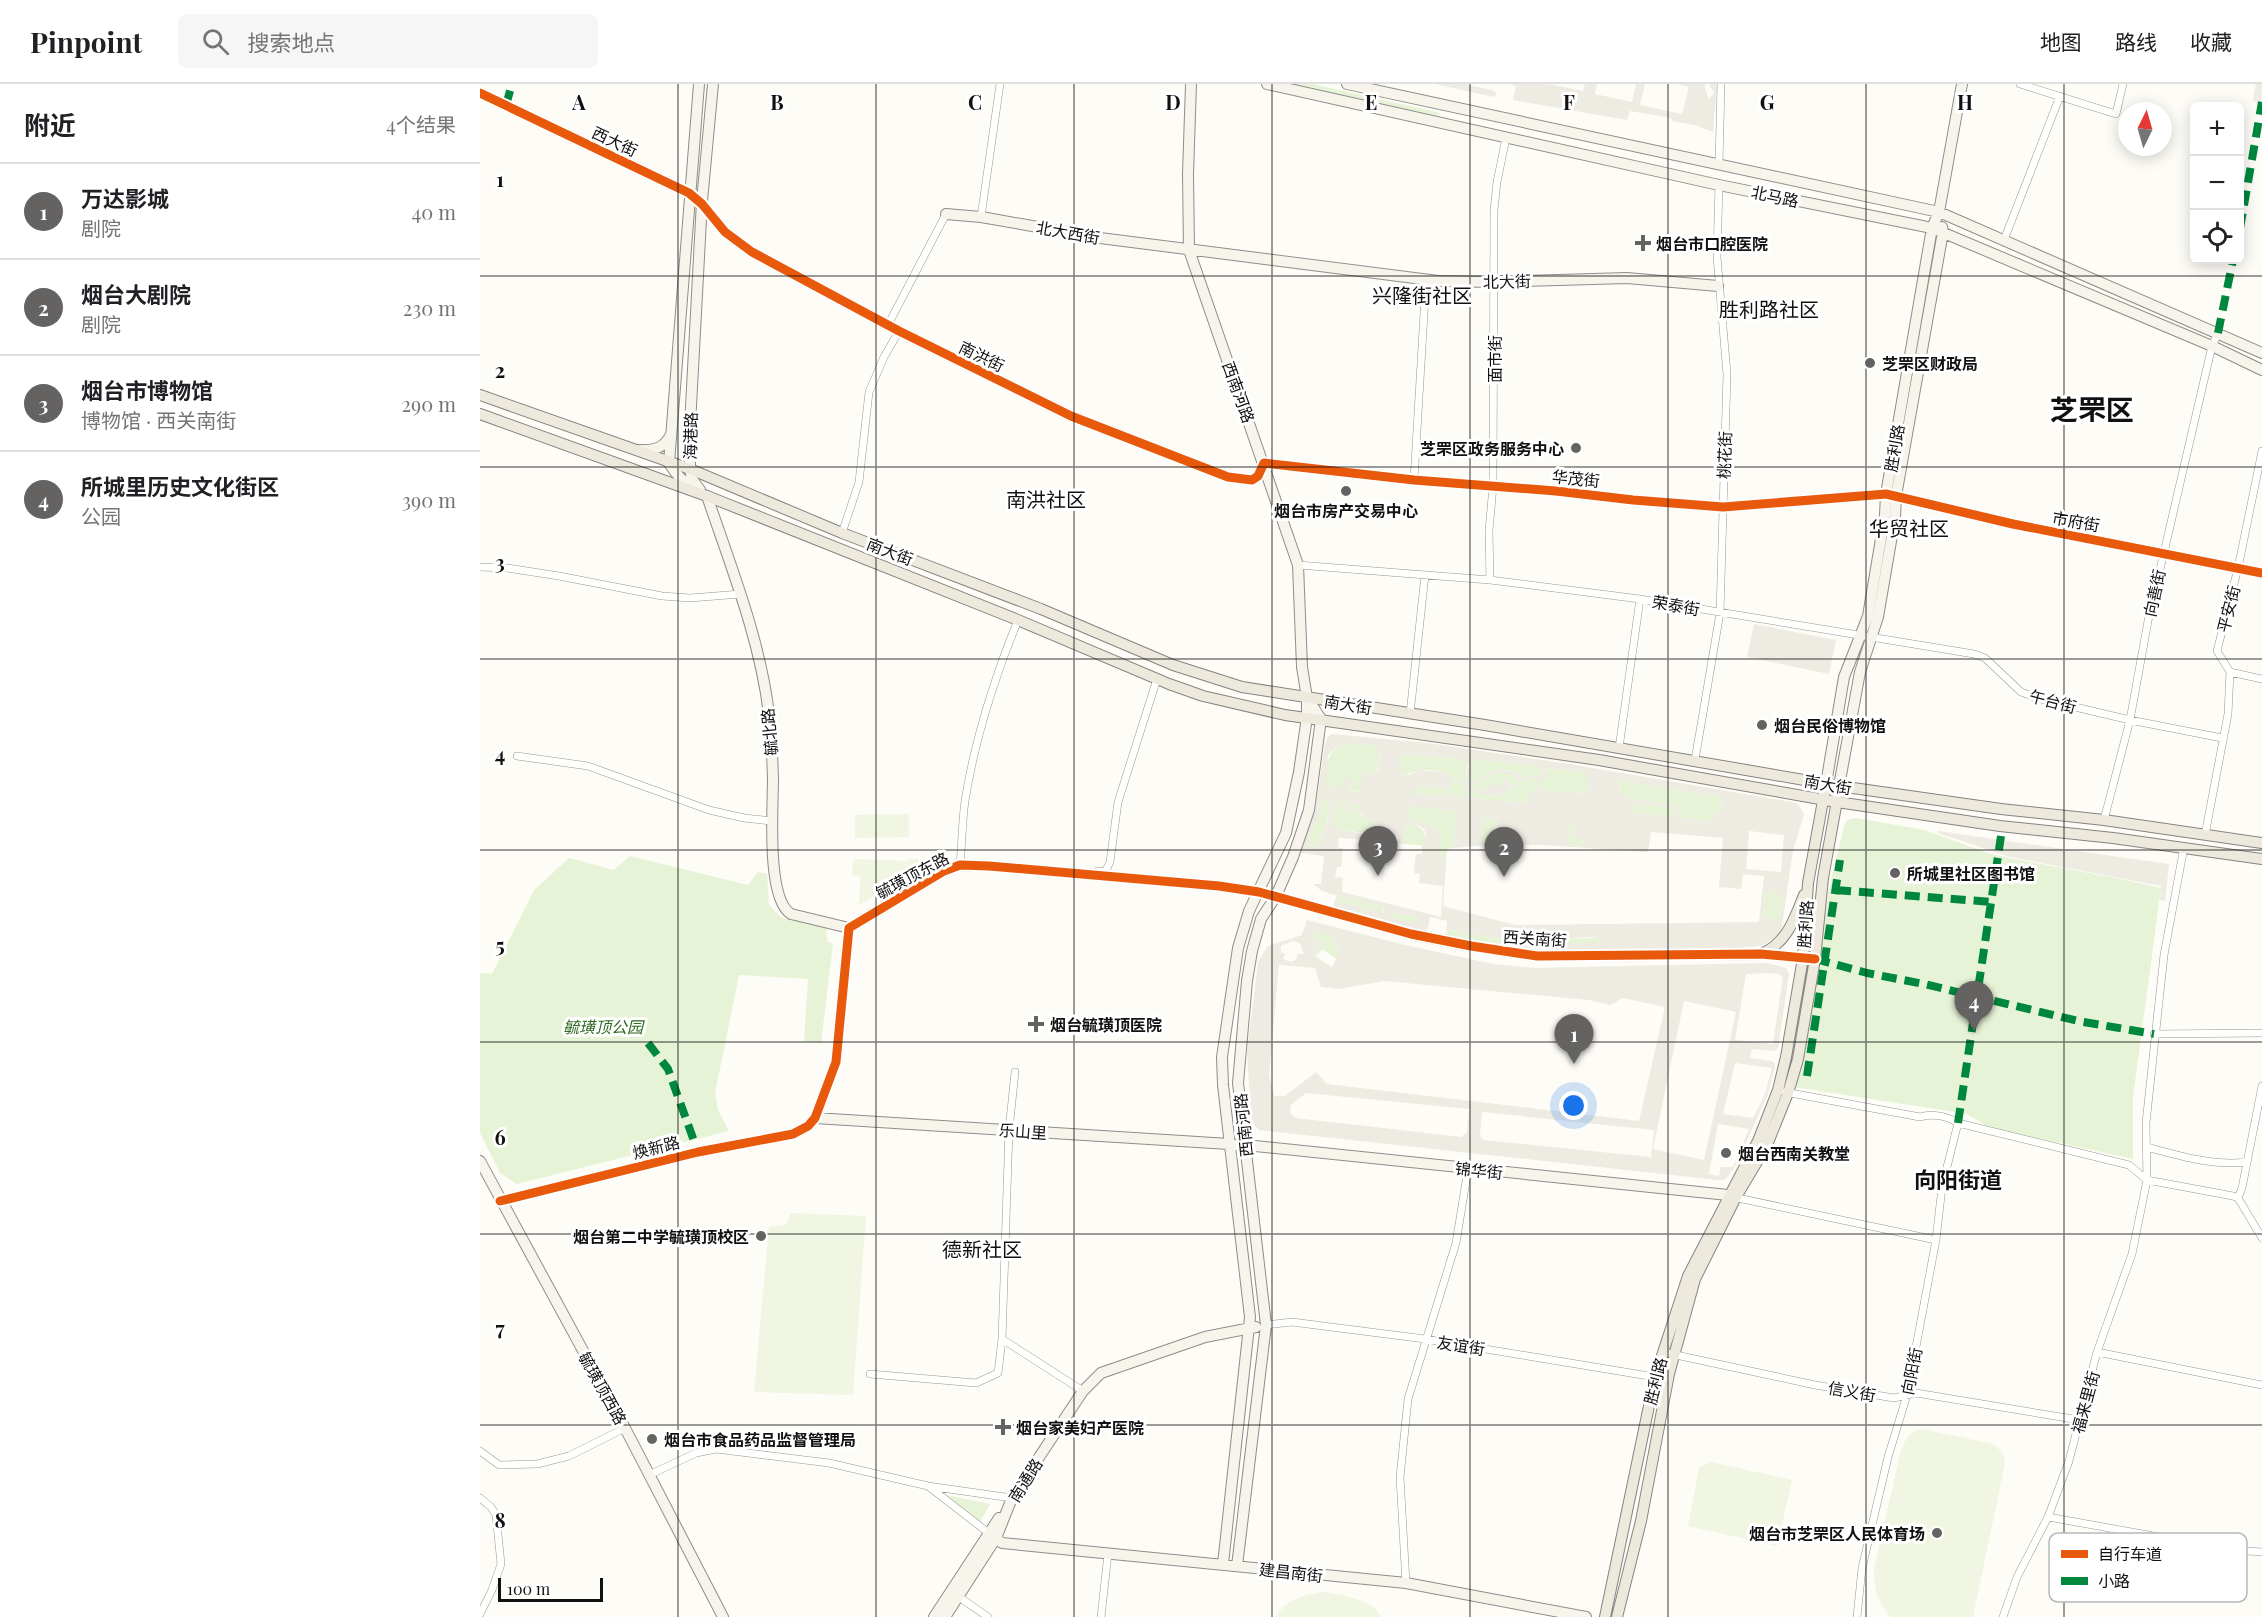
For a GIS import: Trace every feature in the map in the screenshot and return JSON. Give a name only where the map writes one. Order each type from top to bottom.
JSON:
[{"type":"main road","name":"南大街","points":[[480,395],[690,469],[842,533],[1041,609],[1190,671],[1242,687],[1695,760],[1839,786],[2262,843]]},
{"type":"main road","name":"南大街","points":[[480,414],[707,496],[1018,620],[1157,679],[1203,696],[1234,704],[1599,760],[1823,800],[2000,826],[2184,847],[2262,859]]},
{"type":"main road","name":"胜利路","points":[[1783,1092],[1786,1057],[1803,958],[1808,883],[1826,784]]},
{"type":"main road","name":"胜利路","points":[[1617,1617],[1641,1521],[1669,1374],[1695,1279],[1798,1059],[1815,960],[1823,878],[1839,786]]},
{"type":"main road","points":[[1761,954],[1776,946],[1787,933],[1808,883]]},
{"type":"main road","name":"胜利路","points":[[1605,1617],[1654,1377],[1688,1276],[1732,1196]]},
{"type":"street","name":"海港路","points":[[699,84],[669,463],[675,474],[685,484],[707,496]]},
{"type":"street","name":"海港路","points":[[707,496],[697,487],[690,469],[692,380],[702,204],[712,84]]},
{"type":"street","points":[[981,217],[1000,84]]},
{"type":"street","name":"西南河路","points":[[1191,84],[1188,174],[1190,250],[1298,565],[1302,667],[1307,698],[1307,717],[1299,772],[1286,833],[1249,911],[1238,948],[1222,1057],[1223,1085],[1250,1328],[1223,1564]]},
{"type":"street","name":"北马路","points":[[1267,84],[1719,185],[1937,230],[2212,346],[2262,370]]},
{"type":"street","name":"北马路","points":[[1347,84],[1939,212],[2262,354]]},
{"type":"street","points":[[1719,163],[1721,84]]},
{"type":"street","name":"胜利路","points":[[1839,786],[1962,84]]},
{"type":"street","points":[[2020,84],[2116,114],[2123,84]]},
{"type":"street","name":"西大街","points":[[480,93],[689,193],[702,204]]},
{"type":"street","points":[[2004,240],[2060,96]]},
{"type":"street","name":"面市街","points":[[1490,580],[1489,531],[1493,486],[1494,210],[1506,138]]},
{"type":"street","name":"桃花街","points":[[1695,760],[1720,613],[1727,374],[1718,286],[1719,185]]},
{"type":"street","name":"南洪街","points":[[702,204],[725,232],[752,252],[899,331],[1071,416],[1228,477],[1252,480],[1258,476],[1264,463]]},
{"type":"street","points":[[888,325],[946,214]]},
{"type":"street","name":"北大西街","points":[[946,214],[981,217],[1100,238],[1190,250]]},
{"type":"street","name":"北大街","points":[[1190,250],[1426,280],[1494,282],[1627,278],[1718,286]]},
{"type":"street","points":[[1414,480],[1426,280]]},
{"type":"street","points":[[842,533],[859,482],[869,392],[884,357],[899,331]]},
{"type":"street","name":"向善街","points":[[2104,820],[2130,720],[2164,552],[2212,346],[2218,333]]},
{"type":"street","points":[[633,450],[652,450],[662,446],[672,431]]},
{"type":"street","name":"平安街","points":[[2205,835],[2228,714],[2230,672],[2217,651],[2238,568],[2262,451]]},
{"type":"street","name":"华茂街","points":[[1264,463],[1414,480],[1556,490],[1633,501],[1724,507],[1891,495]]},
{"type":"street","name":"市府街","points":[[1891,495],[2013,524],[2262,573]]},
{"type":"street","name":"毓北路","points":[[707,496],[741,594],[758,654],[770,715],[772,820],[776,884],[779,897],[785,909],[791,914],[849,928]]},
{"type":"street","name":"荣泰街","points":[[1298,565],[1490,580],[1640,599],[1866,637]]},
{"type":"street","points":[[480,567],[507,568],[559,576],[662,596],[690,598],[741,594]]},
{"type":"street","points":[[1410,714],[1425,575]]},
{"type":"street","points":[[1619,748],[1640,599]]},
{"type":"street","points":[[960,866],[965,803],[975,746],[988,698],[1018,620]]},
{"type":"street","name":"胜利路","points":[[1826,784],[1844,676],[1851,654],[1866,637]]},
{"type":"street","name":"午台街","points":[[1866,637],[1974,654],[1985,658],[2021,692],[2037,698],[2130,720],[2222,738]]},
{"type":"street","points":[[2230,672],[2262,679]]},
{"type":"street","points":[[1039,870],[1057,867],[1105,872],[1107,869],[1110,862],[1118,802],[1157,679]]},
{"type":"street","name":"西南河路","points":[[1236,1566],[1266,1325],[1238,1083],[1247,981],[1261,918],[1276,896],[1293,857],[1309,810],[1321,719],[1307,698]]},
{"type":"street","points":[[517,756],[588,766],[709,810],[744,818],[772,820]]},
{"type":"street","name":"福来里街","points":[[2004,1617],[2017,1577],[2048,1517],[2069,1461],[2091,1383],[2097,1352],[2132,1254],[2146,1180],[2146,1123],[2164,955],[2184,847]]},
{"type":"street","name":"毓璜顶东路","points":[[849,928],[944,871],[960,866],[1039,870],[1219,886],[1259,892]]},
{"type":"street","name":"西关南街","points":[[1259,892],[1411,934],[1537,956],[1761,954],[1815,960]]},
{"type":"street","points":[[815,1118],[836,1062],[849,928]]},
{"type":"street","points":[[2154,1034],[2262,1033]]},
{"type":"street","points":[[870,1374],[976,1383],[999,1373],[1009,1130],[1015,1072]]},
{"type":"street","points":[[2238,1198],[2242,1188],[2262,1086]]},
{"type":"street","points":[[1783,1092],[1920,1117],[1925,1115],[1950,1118],[1958,1123],[2129,1165],[2146,1180],[2238,1198],[2262,1238]]},
{"type":"street","name":"乐山里","points":[[815,1118],[1231,1145]]},
{"type":"street","name":"焕新路","points":[[500,1201],[698,1152],[793,1134],[808,1126],[815,1118]]},
{"type":"street","name":"向阳街","points":[[1857,1617],[1862,1568],[1888,1457],[1907,1395],[1936,1240],[1942,1187],[1958,1123]]},
{"type":"street","name":"锦华街","points":[[1231,1145],[1732,1196]]},
{"type":"street","points":[[2147,1148],[2211,1163],[2247,1162]]},
{"type":"street","name":"毓璜顶西路","points":[[480,1161],[625,1428],[723,1617]]},
{"type":"street","points":[[1406,1583],[1400,1477],[1408,1399],[1456,1243],[1468,1169]]},
{"type":"street","points":[[1732,1196],[1936,1240]]},
{"type":"street","name":"友谊街","points":[[1266,1325],[1292,1322],[1425,1339],[1654,1377]]},
{"type":"street","name":"南通路","points":[[945,1617],[993,1536],[1012,1498],[1083,1391],[1101,1373],[1205,1337],[1266,1325]]},
{"type":"street","points":[[1002,1339],[1083,1391]]},
{"type":"street","name":"信义街","points":[[1662,1352],[1815,1385],[1894,1398],[1916,1393],[2079,1420]]},
{"type":"street","points":[[2097,1352],[2262,1385]]},
{"type":"street","points":[[480,1451],[499,1465],[537,1464],[569,1456],[625,1428]]},
{"type":"street","points":[[649,1475],[696,1453],[716,1449],[829,1463],[928,1486],[1012,1498]]},
{"type":"street","points":[[928,1486],[993,1536],[934,1617]]},
{"type":"street","points":[[480,1498],[491,1507],[496,1515],[501,1564],[480,1614]]},
{"type":"street","points":[[2048,1517],[2137,1533]]},
{"type":"street","name":"建昌南街","points":[[993,1536],[1002,1543],[1406,1583],[1586,1617]]},
{"type":"street","points":[[2247,1551],[2262,1552]]},
{"type":"street","points":[[1101,1617],[1108,1554]]},
{"type":"street","points":[[958,1597],[988,1617]]},
{"type":"green space","points":[[1292,84],[1313,84],[1437,112],[1440,115],[1438,116]]},
{"type":"green space","points":[[1345,744],[1376,745],[1379,752],[1379,765],[1375,776],[1362,792],[1325,788],[1326,768],[1330,756],[1338,747]]},
{"type":"green space","points":[[1401,754],[1461,759],[1467,763],[1466,783],[1430,770],[1399,774]]},
{"type":"green space","points":[[1474,759],[1532,765],[1540,768],[1539,776],[1522,778],[1509,771],[1495,771],[1469,786],[1471,762]]},
{"type":"green space","points":[[1542,768],[1589,772],[1587,794],[1541,790]]},
{"type":"green space","points":[[1500,772],[1512,774],[1519,781],[1513,786],[1511,783],[1485,792],[1471,787],[1484,778]]},
{"type":"green space","points":[[1450,777],[1466,786],[1465,798],[1449,797]]},
{"type":"green space","points":[[1530,778],[1539,779],[1539,789],[1533,790],[1527,803],[1467,798],[1468,788],[1482,793],[1501,795]]},
{"type":"green space","points":[[1620,780],[1723,798],[1721,815],[1712,821],[1681,818],[1681,810],[1677,807],[1622,796],[1619,794]]},
{"type":"green space","points":[[1413,786],[1447,789],[1446,797],[1413,794]]},
{"type":"green space","points":[[1340,798],[1347,799],[1344,805],[1359,804],[1358,811],[1375,821],[1374,834],[1334,829],[1331,816]]},
{"type":"green space","points":[[1322,800],[1330,800],[1330,807],[1318,848],[1307,844]]},
{"type":"green space","points":[[1633,803],[1675,809],[1678,817],[1632,813]]},
{"type":"green space","points":[[1409,806],[1456,811],[1453,848],[1447,849],[1446,863],[1436,848],[1438,845],[1430,824],[1408,819]]},
{"type":"green space","points":[[909,814],[909,837],[855,838],[855,815]]},
{"type":"green space","points":[[1485,818],[1497,819],[1496,834],[1488,835],[1486,843],[1478,843],[1480,827]]},
{"type":"green space","points":[[1856,818],[1925,830],[1988,853],[2009,858],[2161,888],[2133,1097],[2133,1159],[1990,1128],[1967,1114],[1794,1087],[1830,885],[1844,826],[1847,820]]},
{"type":"green space","points":[[1406,823],[1422,829],[1425,846],[1404,844]]},
{"type":"green space","points":[[1567,824],[1574,825],[1583,838],[1582,846],[1567,843]]},
{"type":"green space","name":"毓璜顶公园","points":[[630,856],[748,885],[758,872],[767,874],[769,905],[782,918],[826,927],[827,941],[833,944],[821,1043],[804,1041],[808,979],[739,975],[715,1093],[718,1110],[729,1131],[517,1184],[500,1173],[480,1133],[480,973],[492,974],[534,890],[569,858],[614,870]]},
{"type":"green space","points":[[853,859],[908,861],[908,859],[919,859],[919,869],[859,905],[860,876],[852,875]]},
{"type":"green space","points":[[1765,892],[1782,893],[1780,919],[1763,918]]},
{"type":"green space","points":[[1339,895],[1384,907],[1382,913],[1337,901]]},
{"type":"green space","points":[[1393,911],[1417,917],[1416,924],[1390,918]]},
{"type":"green space","points":[[1314,926],[1321,933],[1332,934],[1340,951],[1337,959],[1322,949],[1316,956],[1313,955],[1318,946],[1325,945],[1325,943],[1315,942]]},
{"type":"green space","points":[[1448,929],[1501,939],[1501,945],[1447,935]]},
{"type":"green space","points":[[1512,938],[1554,938],[1544,944],[1511,943]]},
{"type":"green space","points":[[1599,938],[1598,944],[1558,944],[1559,939]]},
{"type":"green space","points":[[790,1213],[866,1216],[853,1395],[754,1392],[769,1227],[786,1225]]},
{"type":"green space","name":"烟台市芝罘区人民体育场","points":[[1922,1429],[1993,1444],[2003,1453],[2005,1463],[1973,1617],[1891,1617],[1877,1595],[1874,1569],[1901,1450],[1911,1434]]},
{"type":"green space","points":[[1711,1462],[1792,1480],[1777,1546],[1688,1526],[1699,1468]]},
{"type":"green space","points":[[947,1495],[990,1504],[980,1522]]},
{"type":"green space","points":[[1324,1592],[1348,1596],[1364,1602],[1372,1606],[1381,1617],[1275,1617],[1290,1602]]},
{"type":"shaded area","points":[[1435,84],[1465,84],[1495,91],[1496,95],[1494,97]]},
{"type":"shaded area","points":[[1510,84],[1548,84],[1583,91],[1585,84],[1597,84],[1595,94],[1632,102],[1636,84],[1645,84],[1640,105],[1682,114],[1689,87],[1677,84],[1705,84],[1709,99],[1714,93],[1709,84],[1717,84],[1713,132],[1695,125],[1672,121],[1671,118],[1630,111],[1627,120],[1513,100],[1516,86]]},
{"type":"shaded area","points":[[2256,84],[2262,84],[2261,105],[2253,99]]},
{"type":"shaded area","points":[[1754,624],[1836,640],[1829,674],[1747,657]]},
{"type":"shaded area","points":[[1332,734],[1428,743],[1569,764],[1798,804],[1804,814],[1793,851],[1781,932],[1774,939],[1760,946],[1697,952],[1523,951],[1446,937],[1447,921],[1430,917],[1428,928],[1424,932],[1333,906],[1337,896],[1322,891],[1313,884],[1321,884],[1324,856],[1300,853],[1315,810],[1327,738]],"holes":[[[1345,744],[1376,745],[1375,754],[1380,755],[1378,772],[1363,772],[1361,792],[1349,791],[1352,779],[1345,778],[1342,779],[1341,789],[1325,788],[1328,755],[1335,748]],[[1401,754],[1461,759],[1468,766],[1466,782],[1446,773],[1419,770],[1409,775],[1399,774]],[[1474,759],[1532,765],[1540,768],[1539,776],[1522,778],[1516,772],[1497,770],[1482,775],[1469,785],[1471,762]],[[1543,768],[1588,772],[1587,794],[1541,790],[1541,785],[1546,779]],[[1500,772],[1512,774],[1519,781],[1513,786],[1508,781],[1501,780],[1500,786],[1486,785],[1485,792],[1471,787],[1484,778]],[[1451,777],[1466,786],[1464,798],[1449,796]],[[1525,779],[1539,779],[1539,788],[1529,792],[1527,803],[1467,798],[1469,789],[1485,795],[1502,795]],[[1620,780],[1723,798],[1721,814],[1714,814],[1712,821],[1681,818],[1681,810],[1677,807],[1622,796],[1619,793]],[[1413,786],[1447,789],[1446,797],[1413,794]],[[1340,798],[1347,799],[1344,805],[1340,805],[1341,810],[1350,812],[1352,806],[1349,806],[1349,803],[1359,804],[1358,812],[1363,814],[1363,820],[1375,821],[1374,834],[1398,836],[1397,843],[1404,844],[1406,823],[1418,825],[1424,829],[1425,846],[1422,846],[1422,854],[1416,854],[1414,873],[1420,874],[1419,883],[1443,886],[1441,917],[1342,892],[1343,878],[1335,877],[1337,867],[1341,867],[1343,848],[1338,848],[1339,838],[1365,840],[1366,834],[1334,829],[1331,816]],[[1322,800],[1330,800],[1328,821],[1318,848],[1307,844],[1314,823],[1318,822]],[[1633,803],[1675,809],[1678,817],[1632,813]],[[1409,806],[1456,811],[1453,848],[1487,845],[1543,845],[1648,852],[1651,832],[1723,838],[1719,887],[1741,889],[1743,874],[1764,876],[1759,922],[1515,925],[1443,906],[1446,863],[1436,848],[1440,844],[1441,832],[1430,824],[1408,819]],[[1485,818],[1497,819],[1496,834],[1489,835],[1485,843],[1479,843],[1480,827]],[[1567,825],[1573,825],[1572,838],[1583,839],[1582,846],[1567,843]],[[1749,831],[1784,835],[1781,872],[1746,869]],[[1765,892],[1782,894],[1780,919],[1763,918]],[[1339,895],[1384,907],[1383,913],[1337,901]],[[1393,912],[1417,917],[1416,923],[1390,918]],[[1448,929],[1501,939],[1501,945],[1447,936]],[[1512,938],[1553,938],[1544,944],[1512,943]],[[1599,938],[1598,943],[1558,944],[1559,939]]]},
{"type":"shaded area","points":[[1938,831],[2169,864],[2165,901],[2160,900],[2161,886],[2010,857],[1938,833]]},
{"type":"shaded area","points":[[1307,920],[1493,964],[1534,968],[1767,963],[1786,968],[1789,974],[1778,1049],[1774,1051],[1752,1049],[1750,1058],[1775,1063],[1768,1094],[1736,1165],[1725,1180],[1259,1130],[1251,1117],[1247,1052],[1258,962],[1268,946],[1302,935]],"holes":[[[1315,926],[1320,934],[1332,934],[1333,943],[1338,945],[1339,954],[1332,967],[1313,955],[1318,946],[1326,943],[1315,942]],[[1293,941],[1300,943],[1304,954],[1298,954],[1296,960],[1291,962],[1283,959],[1285,953],[1281,953],[1281,946]],[[1279,965],[1315,968],[1321,987],[1339,989],[1384,981],[1589,1000],[1610,1005],[1623,998],[1665,1007],[1639,1121],[1327,1084],[1316,1072],[1285,1096],[1274,1096],[1269,1075]],[[1746,974],[1779,974],[1783,977],[1773,1044],[1735,1040]],[[1684,1001],[1736,1012],[1704,1160],[1653,1149]],[[1735,1063],[1772,1068],[1765,1094],[1753,1118],[1723,1114]],[[1306,1093],[1469,1109],[1467,1132],[1461,1137],[1296,1118],[1290,1113],[1291,1105]],[[1482,1112],[1654,1130],[1651,1157],[1483,1140],[1480,1135]],[[1718,1124],[1749,1129],[1733,1167],[1721,1167],[1719,1176],[1709,1174]]]},
{"type":"marked path","points":[[506,105],[512,84]]},
{"type":"marked path","points":[[2243,210],[2262,102]]},
{"type":"marked path","points":[[2218,333],[2232,264]]},
{"type":"marked path","points":[[1958,1123],[2001,836]]},
{"type":"marked path","points":[[1807,1076],[1840,860]]},
{"type":"marked path","points":[[1836,890],[1992,902]]},
{"type":"marked path","points":[[1815,959],[2078,1021],[2154,1034]]},
{"type":"marked path","points":[[648,1043],[668,1069],[698,1152]]},
{"type":"cycle path","points":[[480,93],[689,193],[702,204],[725,232],[752,252],[899,331],[1071,416],[1228,477],[1252,480],[1258,476],[1264,463],[1414,480],[1723,507],[1886,494],[2013,524],[2262,573]]},
{"type":"cycle path","points":[[500,1201],[698,1152],[793,1134],[808,1126],[815,1118],[836,1062],[849,928],[944,871],[960,865],[1219,886],[1259,892],[1411,934],[1537,956],[1761,954],[1815,959]]},
{"type":"place","name":"烟台市口腔医院","points":[[1643,243]]},
{"type":"place","name":"芝罘区财政局","points":[[1870,363]]},
{"type":"place","name":"芝罘区政务服务中心","points":[[1576,448]]},
{"type":"place","name":"烟台市房产交易中心","points":[[1346,491]]},
{"type":"place","name":"烟台民俗博物馆","points":[[1762,725]]},
{"type":"place","name":"所城里社区图书馆","points":[[1895,873]]},
{"type":"place","name":"烟台市博物馆","points":[[1378,876]]},
{"type":"place","name":"烟台大剧院","points":[[1504,877]]},
{"type":"place","name":"烟台毓璜顶医院","points":[[1036,1024]]},
{"type":"place","name":"所城里历史文化街区","points":[[1974,1031]]},
{"type":"place","name":"万达影城","points":[[1574,1064]]},
{"type":"place","name":"烟台西南关教堂","points":[[1726,1153]]},
{"type":"place","name":"烟台第二中学毓璜顶校区","points":[[761,1236]]},
{"type":"place","name":"烟台家美妇产医院","points":[[1003,1427]]},
{"type":"place","name":"烟台市食品药品监督管理局","points":[[652,1439]]},
{"type":"place","name":"烟台市芝罘区人民体育场","points":[[1937,1533]]},
{"type":"district","name":"兴隆街社区","points":[[1422,294]]},
{"type":"district","name":"胜利路社区","points":[[1769,308]]},
{"type":"district","name":"芝罘区","points":[[2092,408]]},
{"type":"district","name":"南洪社区","points":[[1046,498]]},
{"type":"district","name":"华贸社区","points":[[1909,527]]},
{"type":"district","name":"向阳街道","points":[[1958,1179]]},
{"type":"district","name":"德新社区","points":[[982,1248]]}]
